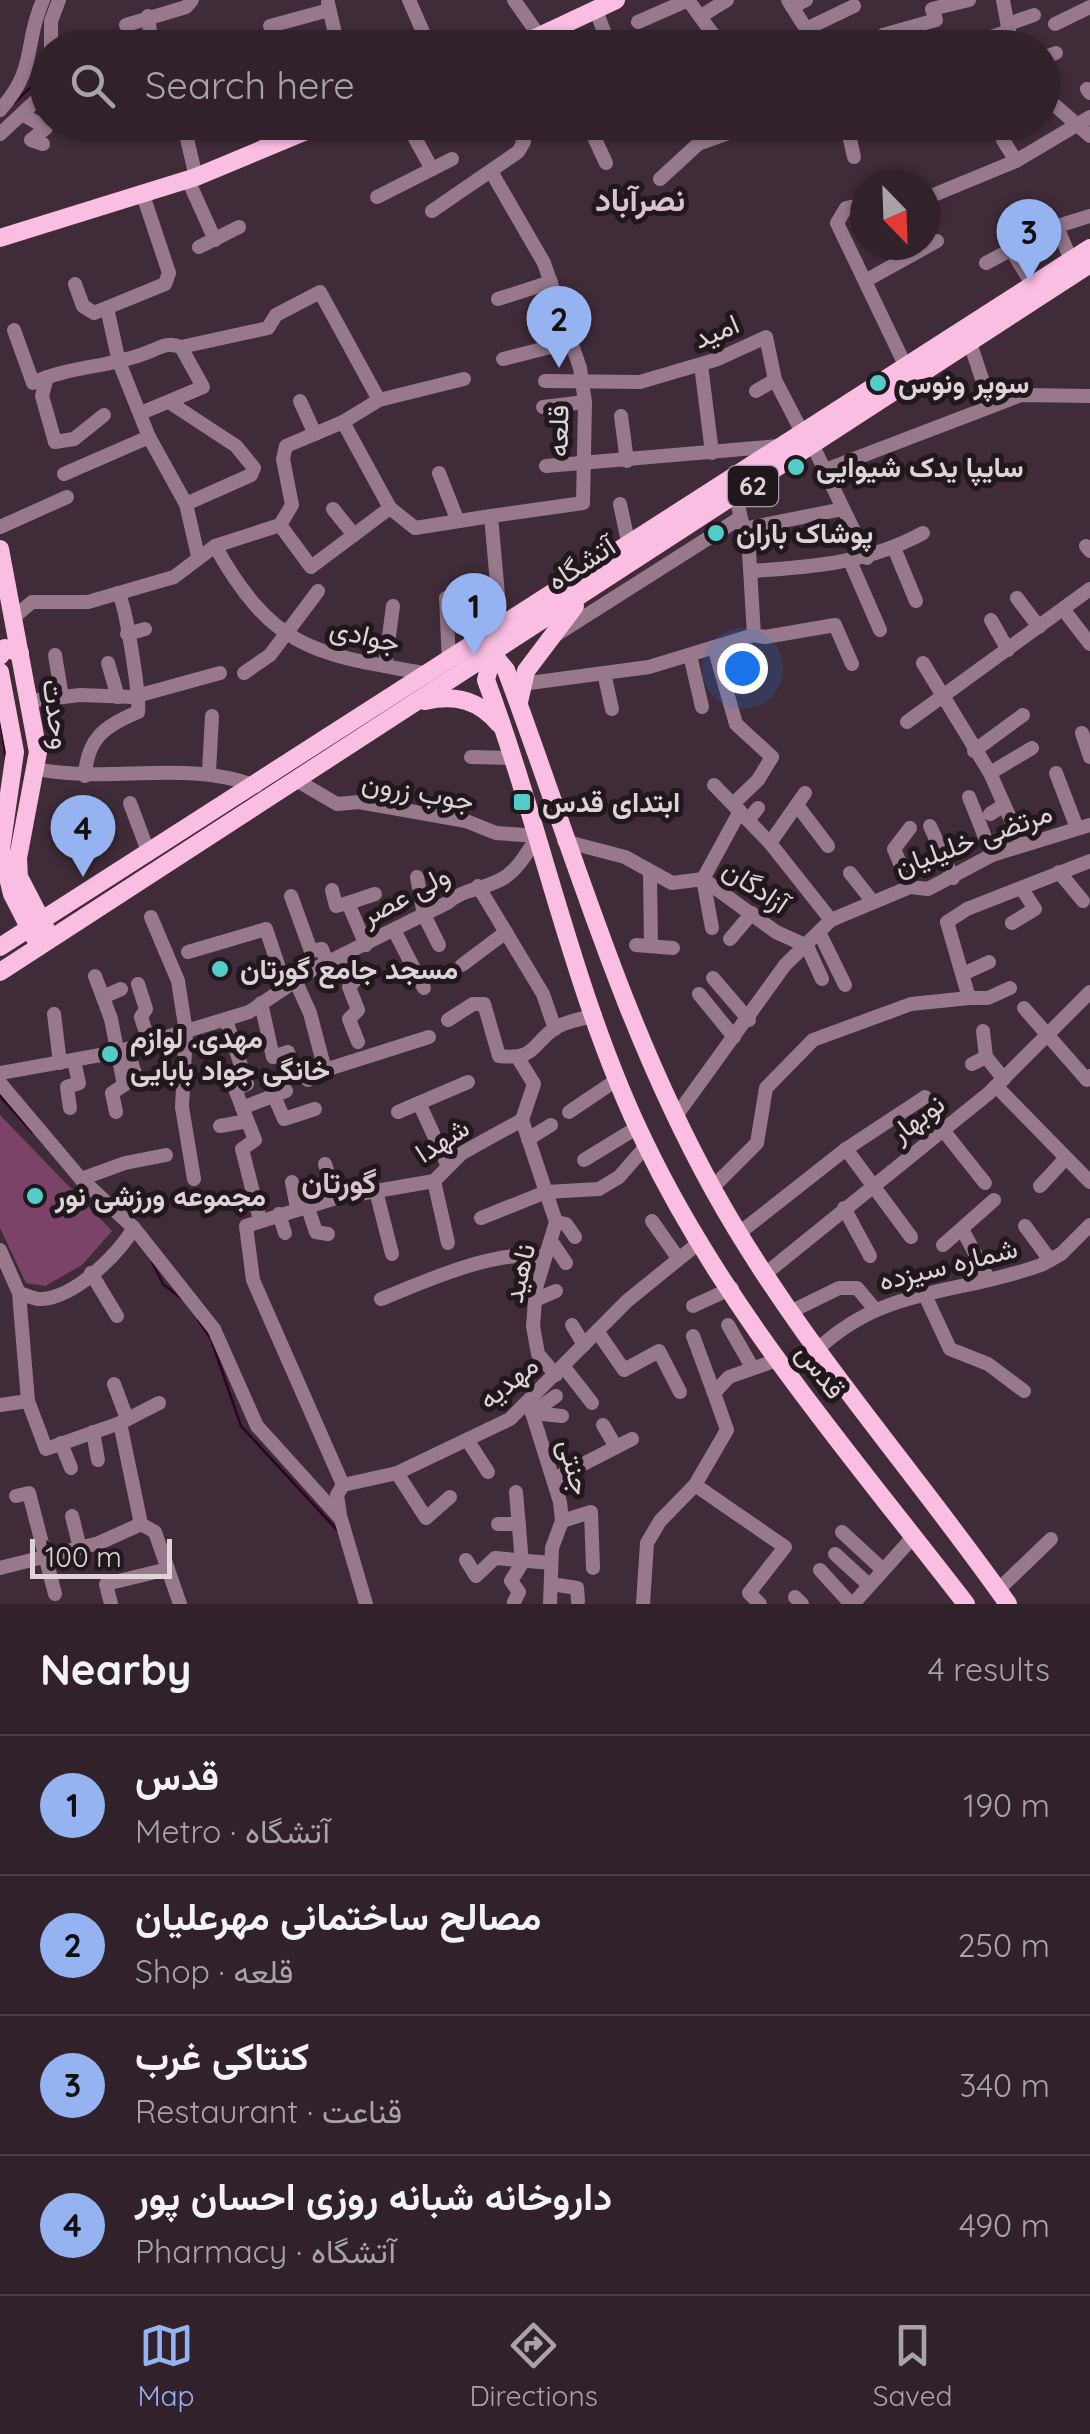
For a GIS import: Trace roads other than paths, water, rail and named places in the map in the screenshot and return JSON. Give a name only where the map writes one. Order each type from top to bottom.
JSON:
[{"type":"main road","points":[[562,30],[616,0]]},
{"type":"main road","points":[[0,238],[192,178],[287,140]]},
{"type":"main road","name":"آتشگاه","points":[[918,365],[970,343],[1081,262],[1090,248]]},
{"type":"main road","name":"آتشگاه","points":[[0,972],[414,704],[488,648],[587,592],[736,497],[808,440],[1033,285],[1081,262]]},
{"type":"main road","name":"آتشگاه","points":[[2,946],[449,662],[488,648],[501,629],[784,445],[808,440]]},
{"type":"main road","name":"وحدت","points":[[0,549],[9,625],[20,653],[29,701],[36,769],[18,858],[24,902]]},
{"type":"main road","points":[[520,694],[546,641],[587,592]]},
{"type":"main road","points":[[0,656],[4,648],[20,653]]},
{"type":"main road","name":"قدس","points":[[488,648],[520,694],[595,929],[676,1116],[712,1188],[738,1234],[817,1350],[1003,1597]]},
{"type":"main road","name":"قدس","points":[[488,648],[486,680],[595,1015],[646,1146],[700,1241],[777,1360],[934,1562],[956,1600]]},
{"type":"main road","name":"وحدت","points":[[0,672],[15,752],[1,849],[5,874],[45,943]]},
{"type":"main road","points":[[414,704],[457,698],[476,702],[505,732]]},
{"type":"main road","points":[[522,785],[530,774],[544,778]]},
{"type":"main road","points":[[2,946],[24,902],[65,906]]},
{"type":"main road","points":[[570,939],[595,929]]},
{"type":"main road","points":[[914,1537],[932,1531],[942,1516]]},
{"type":"main road","points":[[934,1562],[943,1550],[963,1544]]},
{"type":"street","points":[[32,30],[43,0]]},
{"type":"street","points":[[51,30],[59,0]]},
{"type":"street","points":[[126,25],[186,7],[192,0]]},
{"type":"street","points":[[514,0],[539,30]]},
{"type":"street","points":[[638,22],[688,0],[711,30]]},
{"type":"street","points":[[702,16],[727,0]]},
{"type":"street","points":[[901,30],[936,20],[932,9],[969,0]]},
{"type":"street","points":[[1003,0],[1009,30]]},
{"type":"street","points":[[412,1],[423,30]]},
{"type":"street","points":[[795,2],[806,28],[854,6]]},
{"type":"street","points":[[270,26],[328,5],[337,30]]},
{"type":"street","points":[[1055,24],[1090,7]]},
{"type":"street","points":[[596,10],[603,30]]},
{"type":"street","points":[[1001,30],[1034,15]]},
{"type":"street","points":[[148,16],[150,30]]},
{"type":"street","points":[[0,110],[21,87],[30,62]]},
{"type":"street","points":[[1060,105],[1084,120],[1090,136]]},
{"type":"street","points":[[0,134],[30,106]]},
{"type":"street","points":[[22,114],[30,119]]},
{"type":"street","points":[[1060,134],[1084,120]]},
{"type":"street","points":[[31,140],[43,144]]},
{"type":"street","points":[[187,140],[192,178],[214,240]]},
{"type":"street","points":[[258,153],[268,140]]},
{"type":"street","points":[[416,140],[432,168]]},
{"type":"street","points":[[432,211],[492,174],[523,140]]},
{"type":"street","points":[[595,140],[606,164]]},
{"type":"street","points":[[660,180],[698,144],[709,140]]},
{"type":"street","points":[[850,140],[854,158]]},
{"type":"street","points":[[1002,140],[1016,161]]},
{"type":"street","points":[[940,192],[1016,161],[1051,140]]},
{"type":"street","points":[[377,197],[452,158]]},
{"type":"street","name":"قلعه","points":[[491,516],[579,505],[585,498],[582,381],[551,282],[492,174]]},
{"type":"street","points":[[75,284],[83,306],[94,313],[165,284],[168,272],[142,195]]},
{"type":"street","points":[[850,207],[837,223],[850,251]]},
{"type":"street","points":[[1035,233],[1090,216]]},
{"type":"street","points":[[199,247],[239,227]]},
{"type":"street","points":[[1058,227],[1081,262]]},
{"type":"street","points":[[986,263],[1015,248],[1033,285]]},
{"type":"street","points":[[854,260],[918,365]]},
{"type":"street","points":[[864,281],[902,260]]},
{"type":"street","points":[[498,299],[551,282]]},
{"type":"street","points":[[14,330],[33,383],[59,370],[119,362],[168,342],[181,346],[268,328],[276,315],[320,292],[379,400]]},
{"type":"street","points":[[107,308],[119,362],[149,437],[186,504],[198,556]]},
{"type":"street","name":"امید","points":[[546,381],[640,382],[702,365],[766,337],[774,380],[867,558]]},
{"type":"street","points":[[503,359],[570,342]]},
{"type":"street","points":[[970,343],[990,406]]},
{"type":"street","points":[[142,413],[203,387],[181,346]]},
{"type":"street","points":[[702,365],[712,452]]},
{"type":"street","points":[[46,377],[42,396],[55,442],[74,438],[104,415]]},
{"type":"street","points":[[9,625],[32,602],[88,602],[174,577],[215,546],[280,524],[292,504],[284,460],[286,446],[342,422],[379,400],[464,379]]},
{"type":"street","points":[[756,390],[774,380]]},
{"type":"street","points":[[824,470],[1021,395],[1090,396]]},
{"type":"street","points":[[300,400],[315,434]]},
{"type":"street","points":[[169,402],[236,446],[254,468],[250,476],[186,504]]},
{"type":"street","points":[[544,407],[585,402]]},
{"type":"street","points":[[621,416],[627,461]]},
{"type":"street","points":[[342,422],[390,508],[414,528],[491,516],[501,629]]},
{"type":"street","points":[[64,474],[149,437]]},
{"type":"street","points":[[546,466],[582,466],[784,445]]},
{"type":"street","points":[[439,473],[456,520]]},
{"type":"street","points":[[0,526],[67,497]]},
{"type":"street","points":[[736,497],[751,571],[754,634]]},
{"type":"street","points":[[620,504],[629,546]]},
{"type":"street","points":[[280,524],[311,567],[390,508]]},
{"type":"street","points":[[333,509],[354,535]]},
{"type":"street","points":[[546,641],[742,524],[843,509]]},
{"type":"street","points":[[751,571],[850,562],[894,548],[923,532]]},
{"type":"street","name":"جوادی","points":[[215,546],[265,618],[287,633],[352,663],[430,674]]},
{"type":"street","points":[[894,548],[916,601]]},
{"type":"street","points":[[850,562],[880,630]]},
{"type":"street","points":[[907,722],[1090,589]]},
{"type":"street","points":[[244,673],[270,654],[318,591]]},
{"type":"street","points":[[85,776],[86,752],[98,736],[138,712],[140,696],[124,602],[118,593]]},
{"type":"street","points":[[446,598],[449,662]]},
{"type":"street","points":[[1017,598],[1040,626]]},
{"type":"street","points":[[384,666],[393,606]]},
{"type":"street","points":[[1063,609],[1090,644]]},
{"type":"street","points":[[992,620],[1008,650]]},
{"type":"street","points":[[520,694],[604,672],[649,667],[754,634],[765,637],[832,624],[852,664]]},
{"type":"street","points":[[127,634],[145,628]]},
{"type":"street","points":[[712,928],[703,879],[745,811],[772,757],[736,724],[714,647]]},
{"type":"street","points":[[55,655],[62,697]]},
{"type":"street","points":[[690,656],[702,707]]},
{"type":"street","points":[[108,662],[118,696]]},
{"type":"street","points":[[923,663],[946,695],[990,774],[1022,845]]},
{"type":"street","points":[[29,701],[140,696],[220,672]]},
{"type":"street","points":[[604,672],[612,709]]},
{"type":"street","points":[[974,751],[1023,715]]},
{"type":"street","points":[[209,772],[212,716]]},
{"type":"street","points":[[1082,733],[1090,757]]},
{"type":"street","points":[[990,774],[1032,748]]},
{"type":"street","points":[[471,757],[514,758]]},
{"type":"street","points":[[36,769],[85,776],[209,772],[256,786]]},
{"type":"street","points":[[1056,773],[1083,827]]},
{"type":"street","name":"جوب زرون","points":[[296,780],[337,804],[359,802],[466,821],[496,833],[538,836]]},
{"type":"street","points":[[714,786],[745,811],[831,920]]},
{"type":"street","points":[[969,797],[992,855]]},
{"type":"street","points":[[770,843],[801,799],[828,846]]},
{"type":"street","points":[[130,803],[149,854]]},
{"type":"street","points":[[990,814],[1004,805]]},
{"type":"street","points":[[930,826],[953,878]]},
{"type":"street","name":"مرتضی خلیلیان","points":[[676,1116],[786,965],[831,920],[910,887],[928,888],[953,878],[992,855],[1083,827]]},
{"type":"street","points":[[910,828],[894,848],[910,887]]},
{"type":"street","name":"ولی عصر","points":[[0,1072],[122,1050],[226,1020],[327,963],[424,915],[462,890],[500,880],[519,866],[538,836]]},
{"type":"street","name":"آزادگان","points":[[564,841],[625,857],[672,884],[703,879],[776,932],[808,946]]},
{"type":"street","points":[[969,998],[947,922],[967,909],[1090,861]]},
{"type":"street","points":[[1058,872],[1083,901]]},
{"type":"street","points":[[850,873],[873,902]]},
{"type":"street","points":[[650,874],[644,945],[673,948]]},
{"type":"street","points":[[417,877],[424,915],[438,945]]},
{"type":"street","points":[[478,886],[543,994],[554,1029]]},
{"type":"street","points":[[1012,924],[1035,909],[1022,889]]},
{"type":"street","points":[[332,890],[336,906],[375,894]]},
{"type":"street","points":[[291,896],[311,951],[322,949],[327,963]]},
{"type":"street","points":[[348,904],[366,945]]},
{"type":"street","points":[[730,940],[752,913]]},
{"type":"street","points":[[151,918],[178,981],[186,1032],[182,1107],[194,1179]]},
{"type":"street","points":[[188,952],[266,929],[290,983],[310,1014],[325,1070],[428,1037]]},
{"type":"street","points":[[394,930],[424,988]]},
{"type":"street","points":[[462,965],[506,932]]},
{"type":"street","points":[[820,932],[845,985]]},
{"type":"street","points":[[808,946],[822,979]]},
{"type":"street","points":[[344,956],[358,978],[349,987],[358,1010],[349,1019],[358,1042]]},
{"type":"street","points":[[963,974],[990,962]]},
{"type":"street","points":[[95,976],[136,1077]]},
{"type":"street","points":[[719,980],[749,1020]]},
{"type":"street","points":[[138,984],[146,1009],[140,1018],[149,1042]]},
{"type":"street","points":[[712,1188],[756,1143],[766,1088],[813,1040],[910,1004],[988,998],[1010,988]]},
{"type":"street","points":[[103,996],[122,989]]},
{"type":"street","name":"نوبهار","points":[[765,1274],[1000,1082],[1090,992]]},
{"type":"street","points":[[699,994],[734,1036]]},
{"type":"street","points":[[261,1003],[273,1057],[288,1052],[292,1066],[308,1080]]},
{"type":"street","points":[[448,1020],[473,1004],[484,1004],[499,1056],[518,1058],[540,1046],[554,1029],[595,1015]]},
{"type":"street","points":[[1024,1008],[1046,1038],[1087,1080],[1090,1076]]},
{"type":"street","points":[[54,1014],[67,1062],[79,1083],[67,1086],[70,1108]]},
{"type":"street","points":[[226,1020],[248,1084],[235,1089],[255,1140],[242,1150],[260,1220],[246,1226],[253,1280],[343,1485],[337,1495],[362,1603]]},
{"type":"street","points":[[983,1031],[979,1061],[1065,1160],[1087,1174]]},
{"type":"street","points":[[116,1112],[112,1092],[124,1085],[122,1050]]},
{"type":"street","points":[[518,1058],[534,1084],[522,1120]]},
{"type":"street","points":[[569,1112],[618,1079]]},
{"type":"street","points":[[398,1112],[468,1082]]},
{"type":"street","points":[[0,1083],[81,1179],[134,1228],[214,1329],[256,1426],[341,1519]]},
{"type":"street","points":[[220,1126],[280,1093],[284,1118],[316,1109]]},
{"type":"street","points":[[738,1234],[846,1149],[926,1097]]},
{"type":"street","points":[[419,1103],[448,1164]]},
{"type":"street","name":"ناهید","points":[[522,1120],[556,1222],[535,1300],[538,1354],[592,1404]]},
{"type":"street","name":"شهدا","points":[[260,1220],[336,1198],[434,1180],[448,1164],[522,1120]]},
{"type":"street","points":[[528,1139],[551,1125]]},
{"type":"street","points":[[584,1160],[638,1127]]},
{"type":"street","points":[[943,1130],[985,1184]]},
{"type":"street","points":[[481,1218],[546,1192],[599,1189],[618,1177],[646,1146]]},
{"type":"street","points":[[846,1149],[910,1237]]},
{"type":"street","points":[[81,1179],[124,1162],[166,1155]]},
{"type":"street","points":[[1040,1186],[1065,1160]]},
{"type":"street","points":[[325,1164],[336,1198]]},
{"type":"street","points":[[434,1180],[448,1243]]},
{"type":"street","points":[[292,1182],[316,1232],[328,1234]]},
{"type":"street","points":[[376,1191],[392,1254]]},
{"type":"street","points":[[943,1245],[994,1200]]},
{"type":"street","points":[[844,1208],[870,1256]]},
{"type":"street","points":[[279,1214],[285,1233]]},
{"type":"street","points":[[556,1222],[566,1224],[576,1237]]},
{"type":"street","points":[[652,1222],[678,1258]]},
{"type":"street","name":"شماره سیزده","points":[[817,1350],[874,1308],[989,1280],[1050,1260],[1090,1224]]},
{"type":"street","points":[[1024,1226],[1050,1260]]},
{"type":"street","points":[[19,1294],[42,1300],[91,1273],[134,1228]]},
{"type":"street","points":[[962,1228],[989,1280]]},
{"type":"street","points":[[551,1241],[566,1263]]},
{"type":"street","name":"مهدیه","points":[[343,1485],[397,1473],[530,1408],[598,1331],[700,1241]]},
{"type":"street","points":[[0,1250],[19,1294],[28,1400],[46,1449],[124,1421],[159,1402]]},
{"type":"street","points":[[381,1298],[454,1270],[530,1254],[545,1258]]},
{"type":"street","points":[[91,1273],[118,1316]]},
{"type":"street","points":[[693,1306],[732,1288]]},
{"type":"street","points":[[790,1312],[839,1288],[857,1288],[874,1308]]},
{"type":"street","points":[[535,1300],[556,1291]]},
{"type":"street","points":[[924,1293],[950,1349],[988,1364],[1024,1391]]},
{"type":"street","points":[[572,1325],[584,1345]]},
{"type":"street","points":[[728,1325],[752,1366]]},
{"type":"street","points":[[598,1331],[624,1370],[659,1351],[680,1392]]},
{"type":"street","points":[[642,1604],[648,1543],[660,1521],[695,1485],[727,1430],[693,1336]]},
{"type":"street","points":[[714,1393],[729,1377],[777,1360]]},
{"type":"street","points":[[114,1384],[141,1524],[154,1532],[180,1604]]},
{"type":"street","points":[[530,1408],[556,1396]]},
{"type":"street","points":[[0,1405],[28,1400]]},
{"type":"street","points":[[530,1408],[562,1416]]},
{"type":"street","name":"جنتی","points":[[530,1408],[554,1478],[562,1521],[551,1562],[550,1604]]},
{"type":"street","points":[[603,1425],[616,1447]]},
{"type":"street","points":[[93,1432],[98,1460]]},
{"type":"street","points":[[554,1478],[632,1439]]},
{"type":"street","points":[[468,1441],[488,1472]]},
{"type":"street","points":[[61,1444],[70,1468]]},
{"type":"street","points":[[397,1473],[426,1518],[450,1497]]},
{"type":"street","points":[[695,1485],[785,1547],[749,1593],[760,1604]]},
{"type":"street","points":[[514,1602],[520,1592],[511,1581],[522,1562],[516,1492]]},
{"type":"street","points":[[16,1496],[29,1493],[54,1594]]},
{"type":"street","points":[[562,1521],[591,1512],[593,1568]]},
{"type":"street","points":[[72,1516],[80,1548]]},
{"type":"street","points":[[0,1549],[2,1568],[80,1548],[141,1524]]},
{"type":"street","points":[[498,1524],[519,1524]]},
{"type":"street","points":[[842,1532],[882,1569]]},
{"type":"street","points":[[820,1570],[852,1604],[914,1537]]},
{"type":"street","points":[[1003,1597],[1051,1539]]},
{"type":"street","points":[[835,1554],[869,1585]]},
{"type":"street","points":[[466,1560],[476,1576],[495,1558],[551,1562]]},
{"type":"street","points":[[111,1604],[106,1584],[168,1569]]},
{"type":"street","points":[[551,1584],[578,1588],[578,1601]]},
{"type":"waterway","points":[[14,103],[30,88]]},
{"type":"waterway","points":[[1,724],[6,760]]},
{"type":"waterway","points":[[0,1096],[32,1132]]},
{"type":"waterway","points":[[152,1262],[163,1284],[181,1298]]},
{"type":"waterway","points":[[198,1320],[211,1339],[241,1426],[337,1530]]},
{"type":"place","name":"کنتاکی غرب","points":[[1029,281]]},
{"type":"place","name":"مصالح ساختمانی مهرعلیان","points":[[559,368]]},
{"type":"place","name":"سوپر ونوس","points":[[878,383]]},
{"type":"place","name":"سایپا یدک شیوایی","points":[[796,467]]},
{"type":"place","name":"پوشاک باران","points":[[716,533]]},
{"type":"place","name":"قدس","points":[[474,655]]},
{"type":"place","name":"ابتدای قدس","points":[[522,802]]},
{"type":"place","name":"داروخانه شبانه روزی احسان پور","points":[[83,877]]},
{"type":"place","name":"مسجد جامع گورتان","points":[[220,969]]},
{"type":"place","name":"مهدی. لوازم خانگی جواد بابایی","points":[[110,1054]]},
{"type":"place","name":"مجموعه ورزشی نور","points":[[35,1196]]},
{"type":"district","name":"نصرآباد","points":[[640,200]]},
{"type":"district","name":"گورتان","points":[[339,1183]]}]
